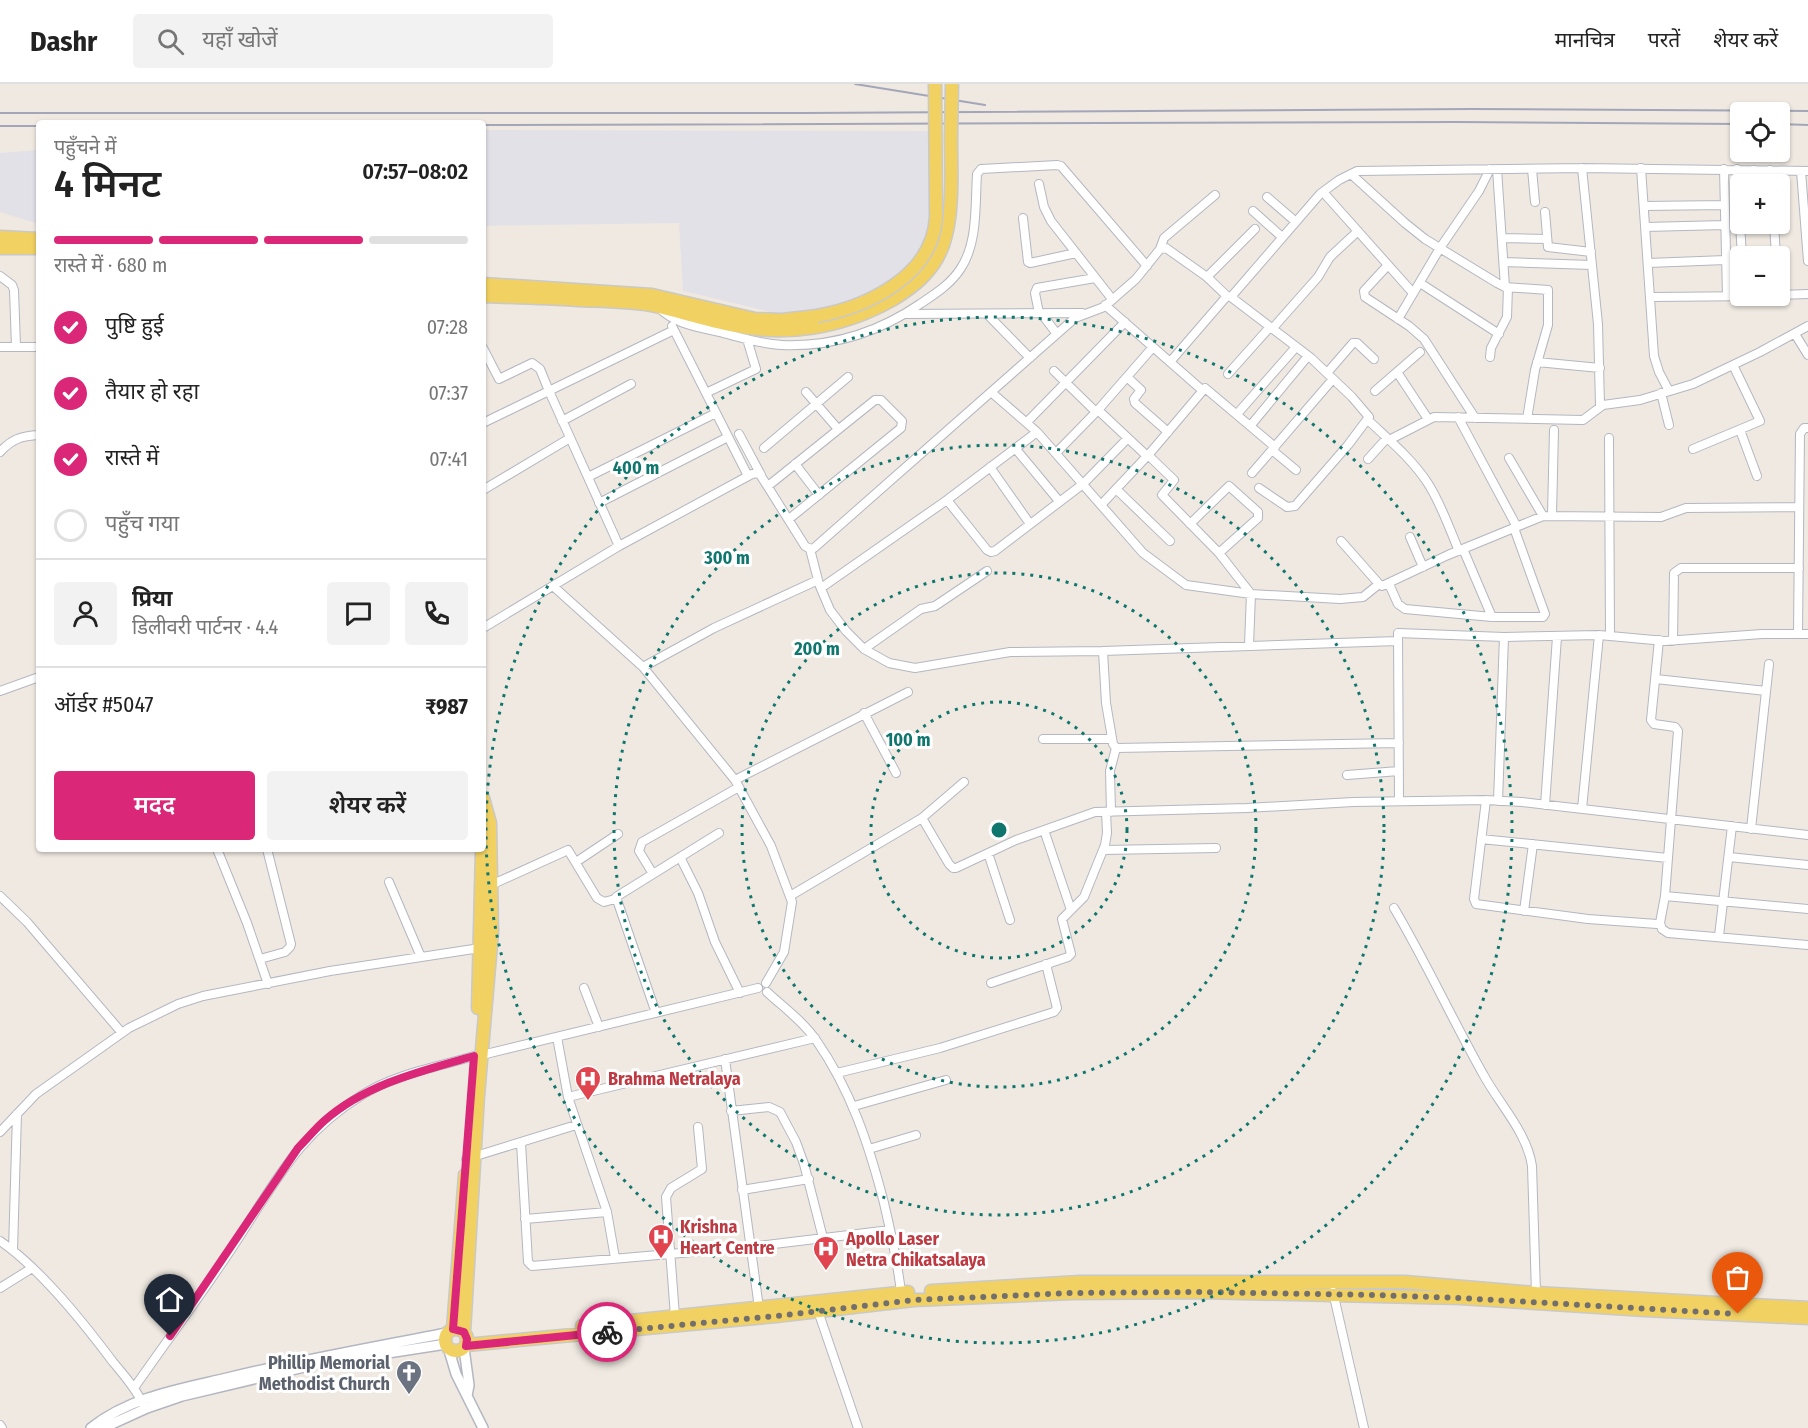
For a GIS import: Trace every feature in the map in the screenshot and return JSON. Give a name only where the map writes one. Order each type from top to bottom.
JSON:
[{"type":"main road","points":[[486,296],[542,293],[661,296],[755,319],[818,322],[867,301],[898,283],[917,264],[933,237],[936,217],[935,84]]},
{"type":"main road","points":[[486,284],[600,300],[774,331],[870,312],[908,291],[924,277],[935,263],[947,234],[951,187],[951,84]]},
{"type":"main road","points":[[0,237],[36,239]]},
{"type":"main road","points":[[0,248],[36,248]]},
{"type":"main road","points":[[457,1340],[478,1055],[492,932],[490,823],[486,809]]},
{"type":"main road","points":[[478,1055],[482,852]]},
{"type":"main road","points":[[457,1340],[901,1293],[1080,1281],[1332,1288],[1646,1310],[1808,1318]]},
{"type":"main road","points":[[457,1340],[818,1311],[914,1300],[1072,1293],[1332,1288],[1405,1282],[1536,1293],[1808,1308]]},
{"type":"street","points":[[663,311],[675,321],[747,339],[783,345],[831,341],[871,331],[904,314],[941,290],[952,280],[966,261],[972,241],[977,174],[981,169],[1061,166],[1146,266]]},
{"type":"street","points":[[1532,168],[1534,202]]},
{"type":"street","points":[[1582,168],[1598,324],[1600,406]]},
{"type":"street","points":[[1641,168],[1654,356],[1665,392],[1669,425]]},
{"type":"street","points":[[1170,362],[1323,192],[1357,171],[1641,168],[1805,171],[1808,261]]},
{"type":"street","points":[[1490,357],[1491,348],[1507,317],[1507,287],[1493,169]]},
{"type":"street","points":[[1398,319],[1440,249],[1493,169]]},
{"type":"street","points":[[1651,297],[1727,296],[1724,169]]},
{"type":"street","points":[[1737,170],[1737,174]]},
{"type":"street","points":[[1754,170],[1754,174]]},
{"type":"street","points":[[1770,170],[1770,174]]},
{"type":"street","points":[[1351,174],[1405,223],[1440,249],[1507,287],[1548,290],[1548,325],[1537,362],[1527,419]]},
{"type":"street","points":[[1040,184],[1047,214],[1112,299]]},
{"type":"street","points":[[1323,192],[1413,293]]},
{"type":"street","points":[[810,549],[1075,318],[1105,305],[1136,279],[1160,249],[1164,238],[1215,195]]},
{"type":"street","points":[[1267,196],[1296,222]]},
{"type":"street","points":[[1644,206],[1725,205]]},
{"type":"street","points":[[1253,211],[1282,237]]},
{"type":"street","points":[[1545,212],[1548,247],[1591,252]]},
{"type":"street","points":[[1023,218],[1028,262],[1076,253]]},
{"type":"street","points":[[1645,227],[1725,225]]},
{"type":"street","points":[[1207,277],[1255,229]]},
{"type":"street","points":[[1228,374],[1318,277],[1330,258],[1358,231]]},
{"type":"street","points":[[1502,238],[1546,238]]},
{"type":"street","points":[[1160,249],[1166,248],[1207,277],[1308,357],[1330,376],[1368,415],[1368,420],[1411,460],[1435,494],[1492,617]]},
{"type":"street","points":[[1648,263],[1726,260]]},
{"type":"street","points":[[1504,262],[1592,265]]},
{"type":"street","points":[[1388,265],[1363,294],[1377,307],[1398,319],[1424,339],[1476,418]]},
{"type":"street","points":[[0,276],[12,285],[14,290],[16,347]]},
{"type":"street","points":[[1057,334],[1040,313],[1035,292],[1037,288],[1095,278]]},
{"type":"street","points":[[1420,283],[1499,334]]},
{"type":"street","points":[[1790,295],[1808,294]]},
{"type":"street","points":[[1105,305],[1202,390],[1207,389],[1251,425],[1296,470]]},
{"type":"street","points":[[663,311],[748,476]]},
{"type":"street","points":[[904,314],[1084,313]]},
{"type":"street","points":[[987,314],[1030,358]]},
{"type":"street","points":[[1027,422],[1125,322]]},
{"type":"street","points":[[1368,459],[1388,439],[1428,419],[1458,417],[1583,420],[1600,406],[1640,400],[1694,384],[1808,326]]},
{"type":"street","points":[[486,422],[674,330]]},
{"type":"street","points":[[1795,334],[1808,355]]},
{"type":"street","points":[[706,393],[756,369],[747,339]]},
{"type":"street","points":[[1252,473],[1330,376],[1353,343],[1374,359]]},
{"type":"street","points":[[0,347],[36,347]]},
{"type":"street","points":[[1056,453],[1097,411],[1153,347]]},
{"type":"street","points":[[1238,414],[1296,347]]},
{"type":"street","points":[[1375,391],[1420,352]]},
{"type":"street","points":[[486,353],[500,379],[532,363],[540,369],[619,546]]},
{"type":"street","points":[[1251,425],[1308,357]]},
{"type":"street","points":[[1537,362],[1600,368]]},
{"type":"street","points":[[1693,449],[1758,423],[1760,418],[1733,365]]},
{"type":"street","points":[[1054,371],[1174,480],[1162,495],[1219,553],[1251,594],[1249,645]]},
{"type":"street","points":[[1397,372],[1428,419]]},
{"type":"street","points":[[764,448],[848,377]]},
{"type":"street","points":[[1127,377],[1141,390],[1134,399],[1135,403],[1168,432]]},
{"type":"street","points":[[562,421],[631,384]]},
{"type":"street","points":[[1101,505],[1148,455],[1202,390]]},
{"type":"street","points":[[806,392],[838,429]]},
{"type":"street","points":[[991,392],[1037,432],[1143,553],[1186,585],[1251,594],[1340,599],[1363,597],[1379,584]]},
{"type":"street","points":[[768,486],[878,399],[902,421],[903,424],[789,519]]},
{"type":"street","points":[[588,477],[716,412]]},
{"type":"street","points":[[1389,584],[1402,609],[1492,617],[1543,617],[1545,614],[1515,527],[1458,417]]},
{"type":"street","points":[[1259,488],[1287,507],[1296,506],[1368,420]]},
{"type":"street","points":[[1798,634],[1798,568],[1802,513],[1800,434],[1807,427]]},
{"type":"street","points":[[1552,515],[1554,430]]},
{"type":"street","points":[[1740,430],[1757,476]]},
{"type":"street","points":[[821,588],[947,500],[1037,432]]},
{"type":"street","points":[[739,434],[761,476],[805,546],[810,549],[818,580],[830,610],[846,632],[864,649],[889,663],[915,668],[1010,652],[1103,651],[1398,640]]},
{"type":"street","points":[[0,452],[9,442],[17,438],[36,435]]},
{"type":"street","points":[[600,502],[728,437]]},
{"type":"street","points":[[486,488],[570,438]]},
{"type":"street","points":[[947,500],[991,552],[1083,484],[1128,438]]},
{"type":"street","points":[[1609,438],[1610,636]]},
{"type":"street","points":[[1015,448],[1059,501]]},
{"type":"street","points":[[1509,458],[1543,516]]},
{"type":"street","points":[[795,464],[819,495]]},
{"type":"street","points":[[990,467],[1030,524]]},
{"type":"street","points":[[486,626],[619,546],[748,476],[758,473],[761,476]]},
{"type":"street","points":[[1190,524],[1228,486],[1258,512],[1258,518],[1219,553]]},
{"type":"street","points":[[1116,489],[1170,541]]},
{"type":"street","points":[[1341,541],[1382,586],[1543,516],[1661,517],[1686,508],[1802,513]]},
{"type":"street","points":[[1410,537],[1423,567]]},
{"type":"street","points":[[1672,641],[1674,573],[1677,569],[1798,568]]},
{"type":"street","points":[[864,649],[921,609],[935,606],[987,572]]},
{"type":"street","points":[[643,667],[714,628],[818,580]]},
{"type":"street","points":[[552,586],[643,667],[737,784],[771,846],[792,902],[784,951],[766,988]]},
{"type":"street","points":[[1798,608],[1808,608]]},
{"type":"street","points":[[1399,801],[1398,633],[1504,637],[1599,635],[1672,641],[1762,634],[1808,634]]},
{"type":"street","points":[[1582,809],[1599,635]]},
{"type":"street","points":[[1498,801],[1504,637]]},
{"type":"street","points":[[1545,805],[1557,637]]},
{"type":"street","points":[[1659,640],[1651,720],[1654,724],[1675,727],[1678,731],[1665,896],[1660,923],[1662,929],[1668,933],[1808,945]]},
{"type":"street","points":[[991,983],[1071,954],[1061,922],[1063,916],[1084,897],[1103,850],[1107,833],[1110,771],[1116,748],[1112,739],[1107,703],[1103,651]]},
{"type":"street","points":[[1751,829],[1769,664]]},
{"type":"street","points":[[0,692],[36,678]]},
{"type":"street","points":[[1656,679],[1766,691]]},
{"type":"street","points":[[652,874],[639,851],[642,842],[737,784],[864,713],[908,692]]},
{"type":"street","points":[[864,713],[896,773]]},
{"type":"street","points":[[1043,739],[1112,739]]},
{"type":"street","points":[[1116,748],[1399,743]]},
{"type":"street","points":[[1347,775],[1399,771]]},
{"type":"street","points":[[790,896],[922,818],[964,782]]},
{"type":"street","points":[[1486,800],[1474,902],[1480,906],[1588,919],[1660,923]]},
{"type":"street","points":[[922,818],[953,868],[1089,813],[1353,802],[1486,800],[1808,835]]},
{"type":"street","points":[[1719,936],[1732,826]]},
{"type":"street","points":[[1044,830],[1071,910]]},
{"type":"street","points":[[491,885],[565,850],[570,852],[597,898],[604,902],[615,899],[617,895],[719,833]]},
{"type":"street","points":[[576,862],[618,834]]},
{"type":"street","points":[[1481,839],[1668,858]]},
{"type":"street","points":[[1524,911],[1533,844]]},
{"type":"street","points":[[1103,850],[1216,848]]},
{"type":"street","points":[[218,852],[268,984]]},
{"type":"street","points":[[260,959],[285,952],[291,944],[268,852]]},
{"type":"street","points":[[988,853],[1010,920]]},
{"type":"street","points":[[680,857],[699,893],[715,942],[740,993]]},
{"type":"street","points":[[1729,857],[1808,865]]},
{"type":"street","points":[[389,882],[421,957]]},
{"type":"street","points":[[0,896],[27,922],[122,1033]]},
{"type":"street","points":[[1665,896],[1808,909]]},
{"type":"street","points":[[615,899],[656,1013]]},
{"type":"street","points":[[1394,908],[1411,935],[1474,1059],[1523,1138],[1531,1155],[1536,1293]]},
{"type":"street","points":[[0,1132],[36,1094],[122,1033],[178,1004],[203,996],[330,971],[480,948]]},
{"type":"street","points":[[837,1073],[940,1048],[1054,1012],[1058,1008],[1046,964]]},
{"type":"street","points":[[134,1389],[298,1148],[324,1121],[364,1093],[396,1078],[478,1055],[740,993],[758,988],[760,984],[815,1038],[854,1106],[869,1149],[890,1230],[901,1293]]},
{"type":"street","points":[[584,988],[599,1027]]},
{"type":"street","points":[[557,1037],[568,1097],[607,1212],[615,1258]]},
{"type":"street","points":[[568,1097],[815,1038]]},
{"type":"street","points":[[725,1059],[759,1308]]},
{"type":"street","points":[[854,1106],[946,1080]]},
{"type":"street","points":[[731,1111],[769,1107],[780,1112],[796,1142],[809,1179],[823,1238]]},
{"type":"street","points":[[13,1250],[17,1114]]},
{"type":"street","points":[[470,1158],[576,1125]]},
{"type":"street","points":[[675,1316],[666,1197],[671,1188],[702,1169],[698,1127]]},
{"type":"street","points":[[869,1149],[916,1135]]},
{"type":"street","points":[[521,1143],[528,1262],[532,1266],[750,1247],[890,1230]]},
{"type":"street","points":[[742,1190],[809,1179]]},
{"type":"street","points":[[525,1219],[607,1212]]},
{"type":"street","points":[[0,1241],[32,1268],[86,1326],[134,1389],[143,1405]]},
{"type":"street","points":[[0,1288],[32,1268]]},
{"type":"street","points":[[1332,1288],[1364,1428]]},
{"type":"street","points":[[818,1311],[858,1428]]},
{"type":"street","points":[[457,1340],[469,1386],[467,1396]]},
{"type":"street","points":[[457,1340],[456,1374],[483,1428]]},
{"type":"street","points":[[91,1428],[119,1410],[318,1364],[457,1340]]},
{"type":"street","points":[[103,1428],[119,1424],[143,1405]]},
{"type":"shaded area","points":[[486,130],[930,131],[935,241],[904,283],[796,318],[683,291],[679,223],[486,226]]},
{"type":"shaded area","points":[[36,150],[36,223],[0,212],[0,153]]},
{"type":"railway","points":[[855,84],[985,105]]},
{"type":"railway","points":[[0,113],[805,113],[1472,109],[1808,111]]},
{"type":"railway","points":[[486,125],[1457,122],[1730,124]]},
{"type":"railway","points":[[1790,124],[1808,125]]},
{"type":"railway","points":[[0,126],[36,126]]},
{"type":"way so far","points":[[607,1332],[914,1300],[1072,1293],[1201,1292],[1376,1295],[1738,1314]]},
{"type":"place","name":"Brahma Netralaya","points":[[588,1102]]},
{"type":"place","name":"Krishna Heart Centre","points":[[661,1260]]},
{"type":"place","name":"Apollo Laser Netra Chikatsalaya","points":[[826,1272]]},
{"type":"place","name":"Phillip Memorial Methodist Church","points":[[409,1396]]},
{"type":"route","points":[[170,1336],[298,1148],[324,1121],[364,1093],[396,1078],[474,1056],[453,1329],[464,1332],[467,1339],[466,1346],[607,1332]]}]
